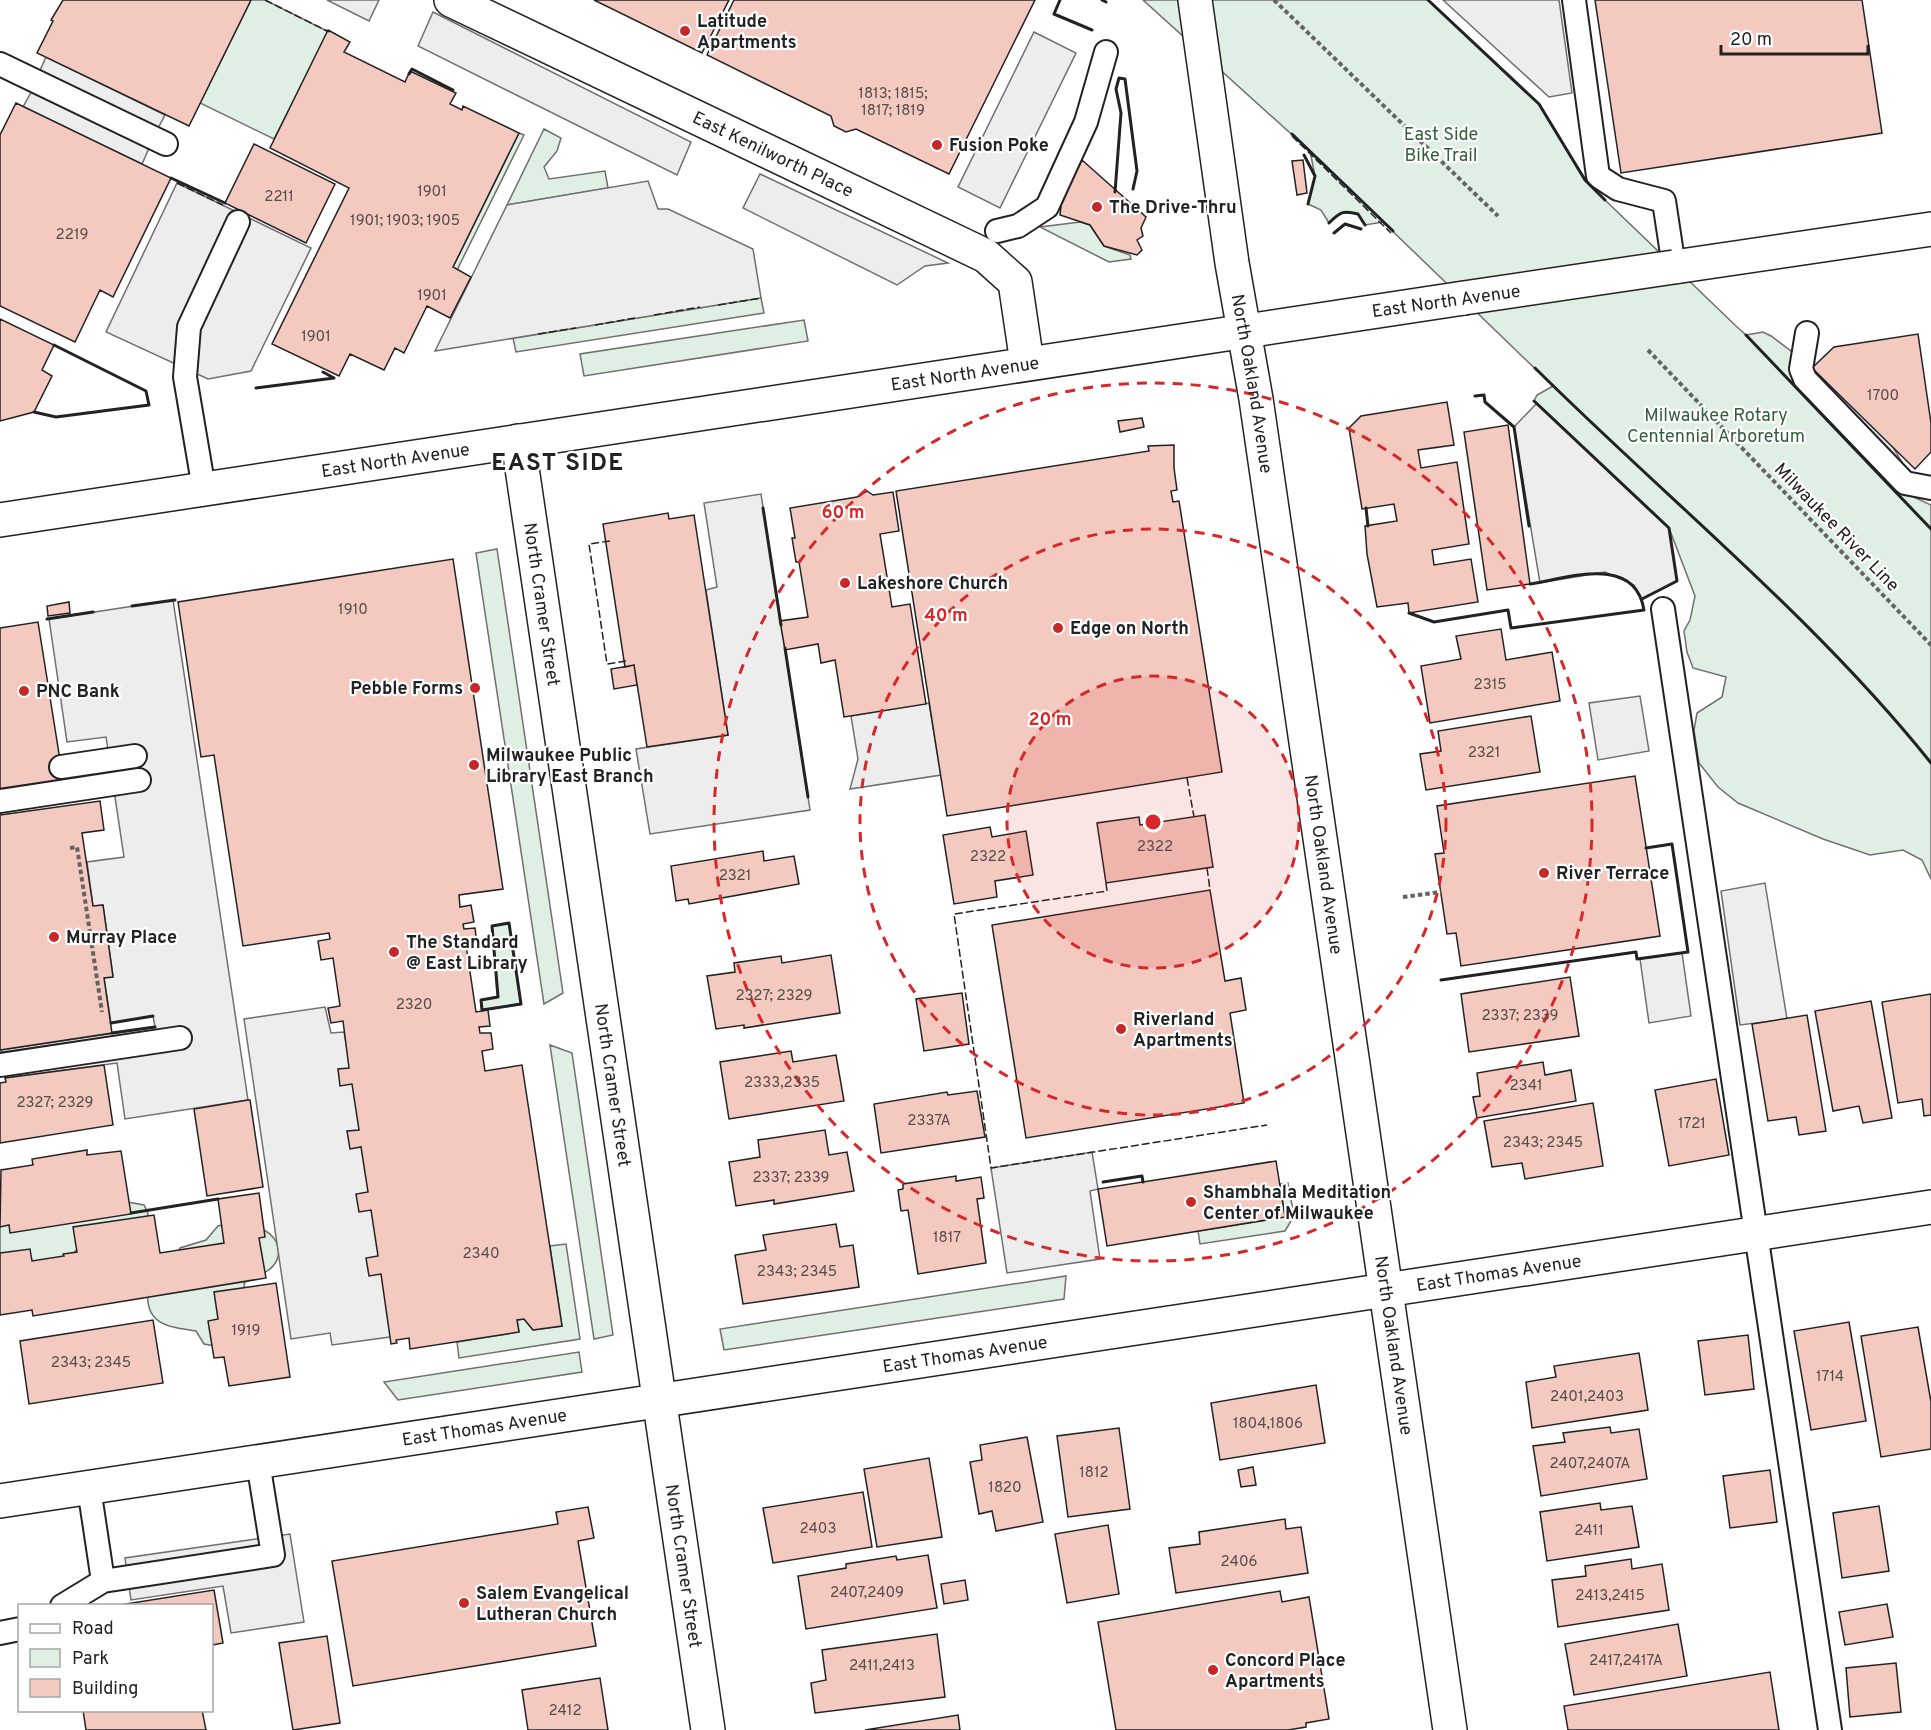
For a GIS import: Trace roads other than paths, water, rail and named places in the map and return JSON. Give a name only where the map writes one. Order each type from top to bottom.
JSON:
[{"type":"street","name":"East Kenilworth Place","points":[[451,0],[986,256],[1015,282],[1027,363]]},
{"type":"street","name":"North Oakland Avenue","points":[[1195,0],[1450,1730]]},
{"type":"street","name":"East North Avenue","points":[[0,520],[1244,330],[1931,229]]},
{"type":"street","name":"North Cramer Street","points":[[518,441],[708,1730]]},
{"type":"street","name":"East Thomas Avenue","points":[[0,1501],[1931,1207]]},
{"type":"lane","points":[[1574,0],[1598,176],[1618,189],[1664,201],[1674,267]]},
{"type":"lane","points":[[997,231],[1018,226],[1047,207],[1086,122],[1106,52]]},
{"type":"lane","points":[[0,64],[166,144]]},
{"type":"lane","points":[[204,489],[185,377],[189,327],[238,222]]},
{"type":"lane","points":[[1807,333],[1800,369],[1805,379],[1905,483],[1931,488]]},
{"type":"lane","points":[[1663,609],[1830,1730]]},
{"type":"lane","points":[[61,768],[135,756]]},
{"type":"lane","points":[[0,801],[139,780]]},
{"type":"lane","points":[[0,1065],[180,1038]]},
{"type":"lane","points":[[64,1604],[103,1581],[273,1555],[258,1461]]},
{"type":"lane","points":[[89,1488],[103,1581]]},
{"type":"lane","points":[[0,1633],[18,1629]]},
{"type":"place","name":"Latitude Apartments","points":[[685,31]]},
{"type":"place","name":"Fusion Poke","points":[[937,145]]},
{"type":"place","name":"The Drive-Thru","points":[[1097,207]]},
{"type":"place","name":"Lakeshore Church","points":[[845,583]]},
{"type":"place","name":"Edge on North","points":[[1058,628]]},
{"type":"place","name":"Pebble Forms","points":[[475,688]]},
{"type":"place","name":"PNC Bank","points":[[24,691]]},
{"type":"place","name":"Milwaukee Public Library East Branch","points":[[474,765]]},
{"type":"place","name":"River Terrace","points":[[1544,873]]},
{"type":"place","name":"Murray Place","points":[[54,937]]},
{"type":"place","name":"The Standard @ East Library","points":[[394,952]]},
{"type":"place","name":"Riverland Apartments","points":[[1121,1029]]},
{"type":"place","name":"Shambhala Meditation Center of Milwaukee","points":[[1191,1202]]},
{"type":"place","name":"Salem Evangelical Lutheran Church","points":[[464,1603]]},
{"type":"place","name":"Concord Place Apartments","points":[[1213,1670]]},
{"type":"district","name":"EAST SIDE","points":[[558,462]]},
{"type":"park label","name":"East Side Bike Trail","points":[[1441,144]]},
{"type":"park label","name":"Milwaukee Rotary Centennial Arboretum","points":[[1716,425]]}]
